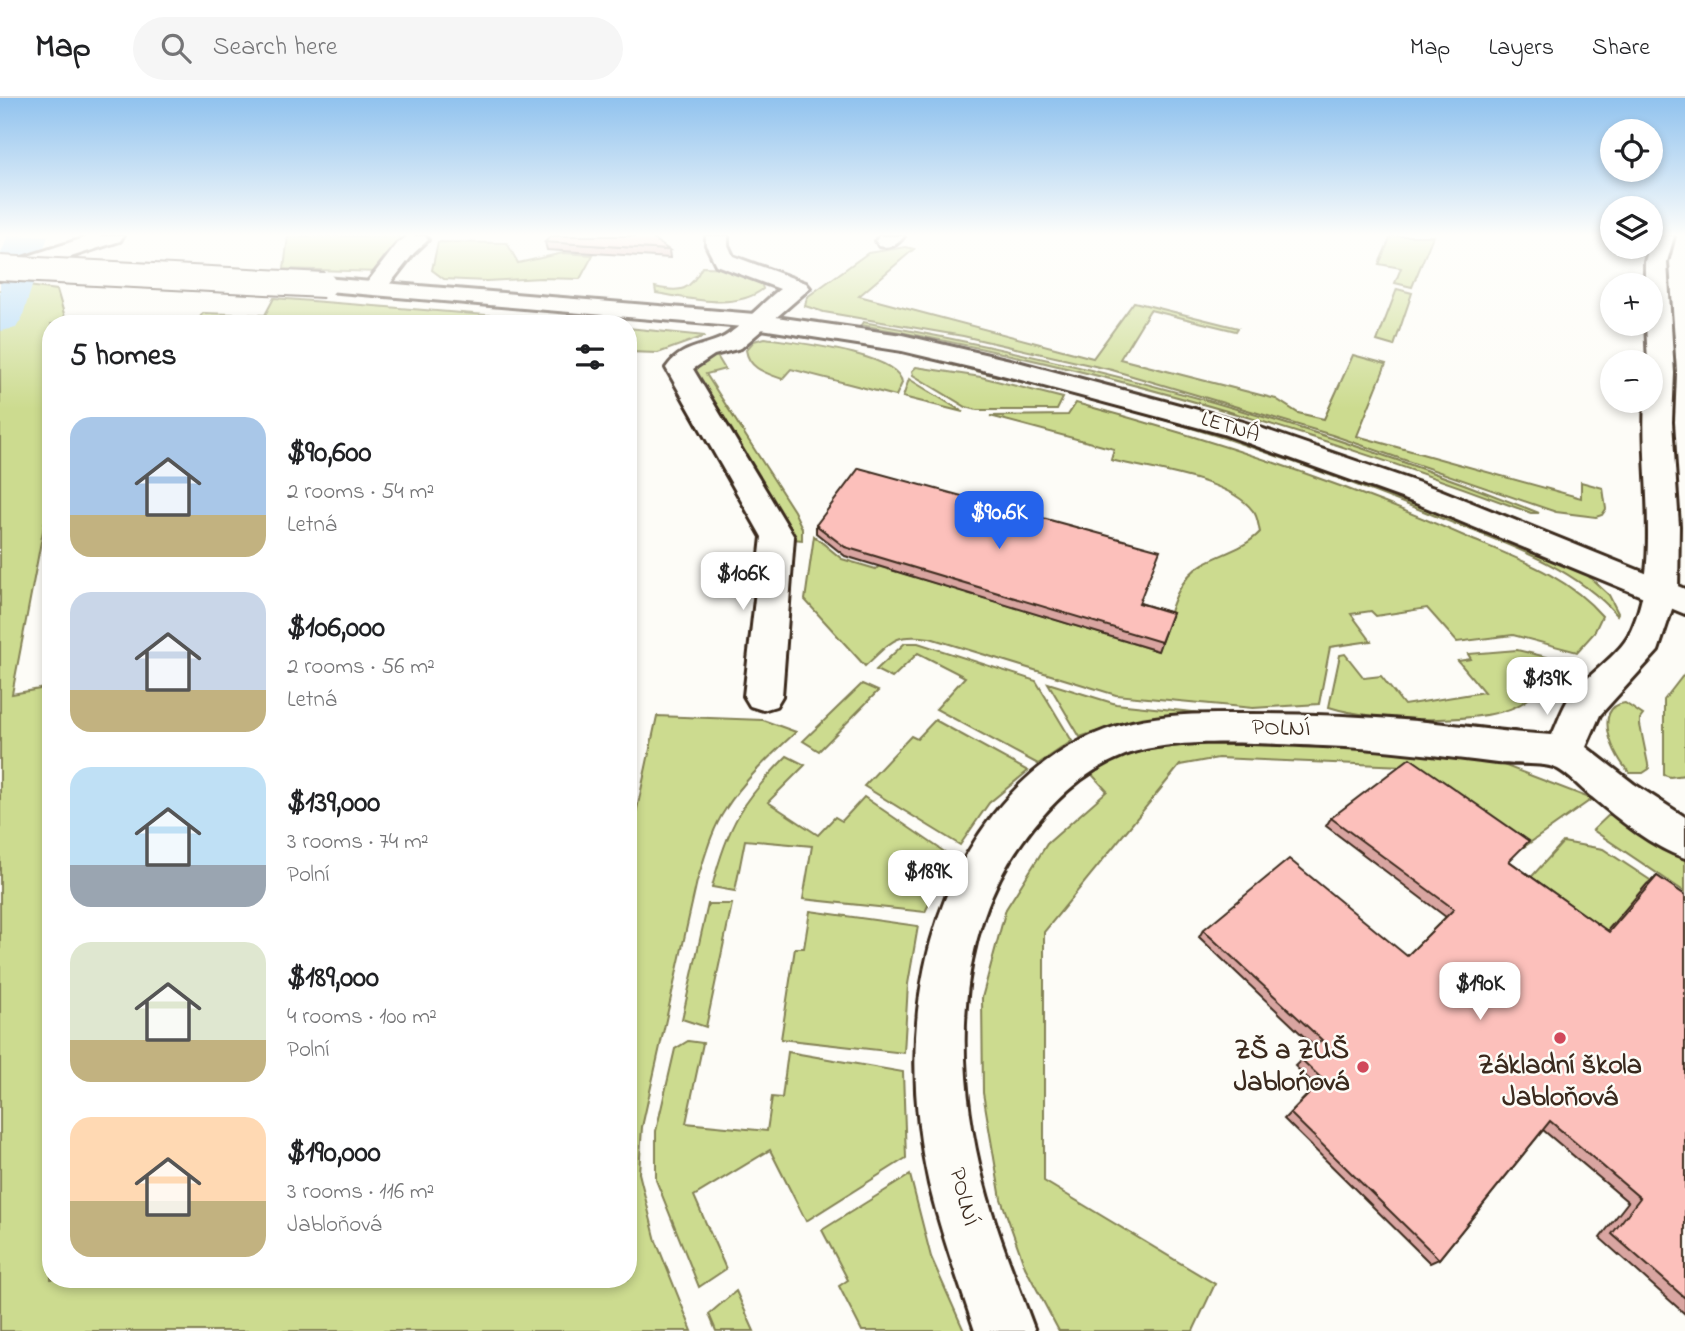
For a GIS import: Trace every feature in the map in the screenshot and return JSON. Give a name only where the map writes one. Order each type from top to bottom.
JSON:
[{"type":"street","name":"LETNÁ","points":[[602,294],[755,321],[902,343],[1116,395],[1233,428],[1429,497],[1673,596]]},
{"type":"street","points":[[762,696],[778,537],[679,368],[689,358],[705,350],[732,343],[791,294]]},
{"type":"street","points":[[1657,294],[1661,373],[1658,422],[1663,526],[1673,596],[1645,642],[1584,706],[1564,752],[1619,796],[1685,840]]},
{"type":"street","name":"POLNÍ","points":[[1004,1331],[956,1181],[945,1114],[940,1051],[952,950],[966,906],[983,864],[1024,804],[1041,786],[1086,755],[1120,740],[1155,733],[1232,729],[1335,730],[1564,752]]},
{"type":"green space","points":[[0,294],[58,294],[64,315],[42,315],[42,536],[12,694],[42,689],[42,1288],[637,1288],[637,809],[657,716],[763,720],[796,732],[740,789],[712,835],[697,881],[642,1127],[639,1173],[656,1241],[692,1331],[0,1331]]},
{"type":"green space","points":[[659,294],[756,294],[739,300],[697,300]]},
{"type":"green space","points":[[812,294],[862,294],[859,296],[1093,358],[1134,302],[1238,328],[1236,331],[1150,310],[1120,359],[1276,399],[1298,413],[1324,419],[1353,355],[1386,364],[1357,436],[1581,498],[1581,482],[1603,488],[1606,509],[1602,515],[1596,517],[1556,512],[1332,435],[1112,370],[963,336],[824,312],[805,306],[807,297]]},
{"type":"green space","points":[[1395,294],[1412,294],[1394,346],[1377,341]]},
{"type":"green space","points":[[274,298],[486,315],[265,315]]},
{"type":"green space","points":[[203,313],[265,315],[202,315]]},
{"type":"green space","points":[[863,322],[1035,357],[1206,400],[1374,452],[1539,513],[1531,513],[1367,455],[1200,403],[1032,360],[861,325]]},
{"type":"green space","points":[[637,329],[705,336],[658,353],[637,352]]},
{"type":"green space","points":[[765,338],[819,346],[865,357],[897,373],[902,383],[896,396],[791,369],[782,379],[754,366],[748,356],[746,350],[754,341]]},
{"type":"green space","points":[[714,351],[725,369],[706,374],[794,511],[802,528],[802,540],[793,539],[790,526],[777,518],[693,374],[694,366]]},
{"type":"green space","points":[[948,364],[1021,377],[1156,413],[1281,452],[1584,572],[1609,595],[1618,613],[1617,615],[1599,597],[1578,582],[1534,556],[1385,496],[1190,427]]},
{"type":"green space","points":[[916,367],[981,377],[1063,398],[1057,410],[977,410],[966,407],[913,375],[912,371]]},
{"type":"green space","points":[[909,379],[963,412],[903,397]]},
{"type":"green space","points":[[1076,403],[1276,463],[1423,518],[1558,579],[1589,602],[1602,616],[1594,633],[1577,652],[1513,635],[1457,642],[1427,608],[1376,616],[1371,611],[1351,614],[1371,641],[1330,647],[1319,704],[1253,708],[1116,695],[930,638],[908,637],[893,641],[865,666],[805,600],[814,536],[842,559],[876,569],[879,566],[1158,651],[1173,602],[1185,580],[1203,564],[1240,547],[1260,532],[1257,518],[1242,500],[1208,483],[1111,460],[1114,449],[990,416],[1068,415]]},
{"type":"green space","points":[[905,643],[918,643],[1036,681],[1072,741],[1038,764],[936,709],[965,677],[918,653],[892,678],[876,670]]},
{"type":"green space","points":[[1517,650],[1568,662],[1530,698],[1507,710],[1484,715],[1429,719],[1372,716],[1329,707],[1340,655],[1345,654],[1364,678],[1381,676],[1404,705],[1484,692],[1458,661],[1471,659],[1468,654]]},
{"type":"green space","points":[[1685,673],[1685,775],[1670,777],[1664,775],[1664,700]]},
{"type":"green space","points":[[1048,683],[1116,704],[1202,713],[1208,717],[1127,725],[1080,737]]},
{"type":"green space","points":[[862,684],[878,691],[819,751],[803,741]]},
{"type":"green space","points":[[1625,703],[1643,715],[1640,725],[1649,769],[1643,773],[1630,773],[1612,745],[1609,734],[1609,714],[1615,707]]},
{"type":"green space","points":[[935,720],[1028,771],[989,803],[960,845],[864,786],[911,736],[917,739]]},
{"type":"green space","points":[[1219,741],[1419,750],[1493,761],[1592,799],[1521,849],[1404,766],[1218,758],[1180,765],[1044,932],[1044,1181],[1215,1284],[1193,1331],[1059,1331],[1025,1267],[1001,1199],[983,1093],[982,998],[1006,909],[1047,844],[1107,791],[1086,768],[1148,750]]},
{"type":"green space","points":[[787,756],[805,765],[768,802],[818,835],[835,817],[842,821],[864,797],[952,857],[925,912],[803,899],[812,846],[745,840],[735,891],[712,887],[724,847],[739,815],[759,787]]},
{"type":"green space","points":[[1613,811],[1685,856],[1685,892],[1593,830]]},
{"type":"green space","points":[[1563,842],[1603,849],[1685,903],[1599,940],[1524,885]]},
{"type":"green space","points":[[708,904],[732,904],[706,1027],[682,1019]]},
{"type":"green space","points":[[810,911],[918,926],[908,984],[904,1053],[781,1039],[795,948],[804,948]]},
{"type":"green space","points":[[688,1041],[703,1043],[686,1123],[767,1131],[772,1097],[782,1098],[788,1052],[903,1072],[906,1158],[806,1221],[770,1150],[694,1196],[726,1269],[699,1287],[656,1180],[656,1131],[675,1049]]},
{"type":"green space","points":[[910,1175],[931,1257],[964,1331],[862,1331],[839,1286],[848,1280],[822,1230]]},
{"type":"green space","points":[[736,1291],[754,1331],[716,1331],[709,1314]]},
{"type":"building","points":[[859,468],[1160,550],[1139,603],[1172,613],[1161,642],[845,547],[816,525]]},
{"type":"building","name":"Základní škola Jabloňová","points":[[1410,758],[1529,841],[1509,861],[1609,932],[1657,876],[1685,895],[1685,1298],[1612,1234],[1640,1198],[1550,1121],[1439,1259],[1290,1113],[1323,1080],[1302,1060],[1322,1040],[1203,930],[1289,859],[1407,956],[1454,909],[1331,818]]},
{"type":"waterway","points":[[0,318],[6,294]]},
{"type":"place","name":"Základní škola Jabloňová","points":[[1560,1038]]},
{"type":"place","name":"ZŠ a ZUŠ Jablońová","points":[[1363,1067]]}]
